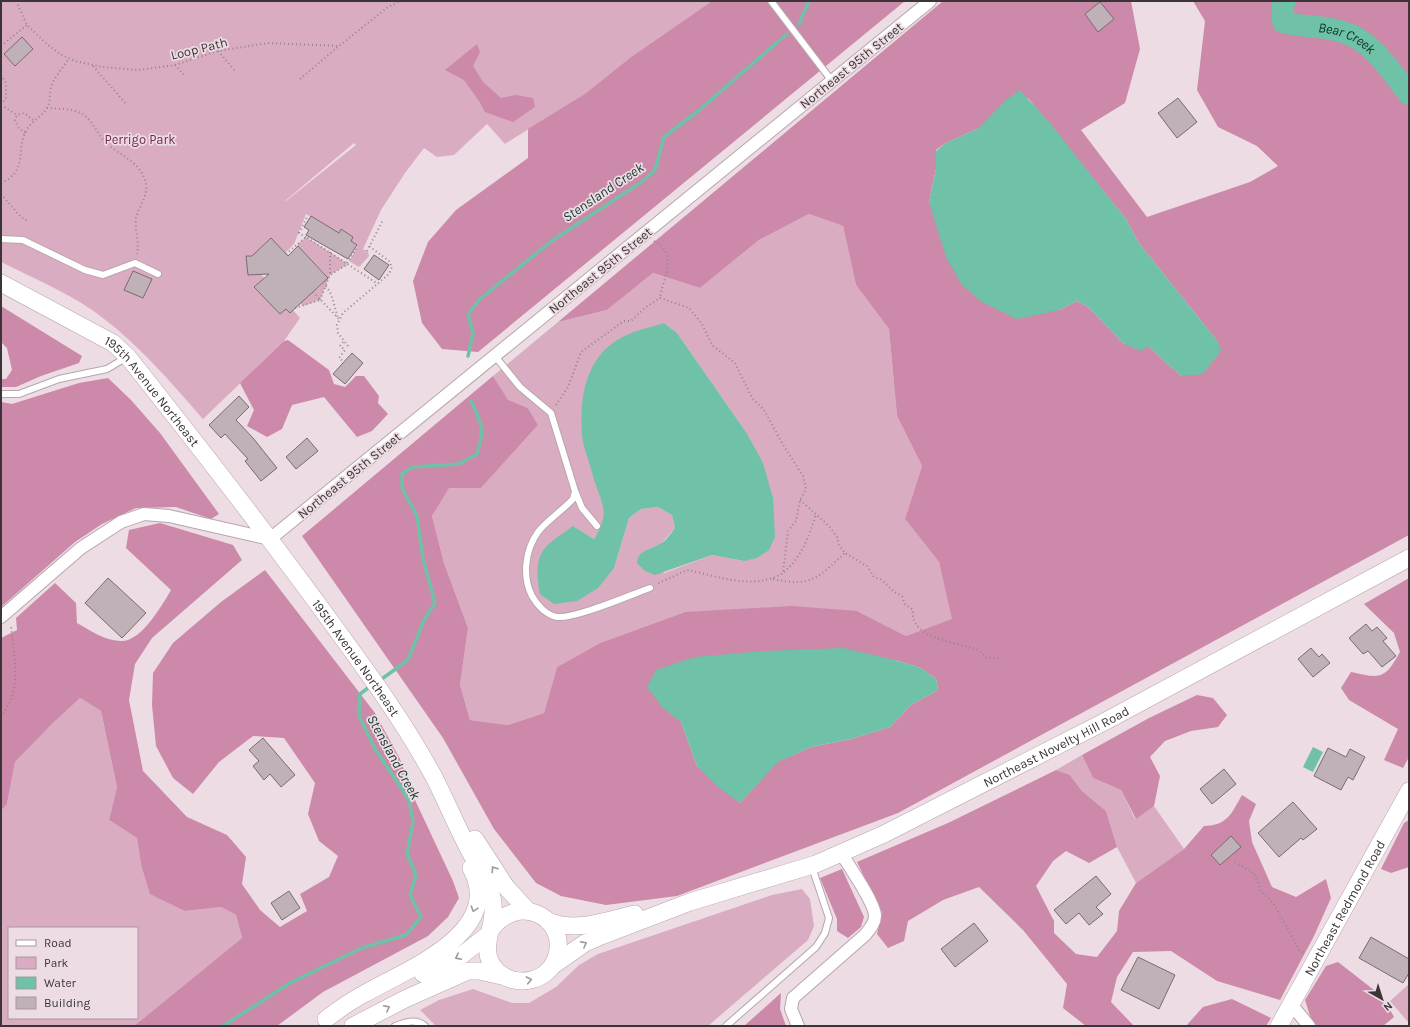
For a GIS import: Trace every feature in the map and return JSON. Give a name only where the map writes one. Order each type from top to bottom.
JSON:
[{"type":"main road","name":"195th Avenue Northeast","points":[[1,282],[112,343],[128,356],[270,539],[392,705],[436,781]]},
{"type":"main road","name":"Northeast Novelty Hill Road","points":[[552,966],[585,943],[690,902],[812,865],[884,834],[1104,722],[1409,558]]},
{"type":"main road","points":[[436,781],[506,887],[526,910]]},
{"type":"main road","points":[[436,781],[491,892],[494,915],[489,932],[487,951],[495,969],[502,976]]},
{"type":"main road","points":[[320,1023],[362,994],[434,956],[464,929],[472,917],[476,906],[477,882],[444,811],[436,781]]},
{"type":"main road","name":"Northeast Redmond Road","points":[[1279,1026],[1409,791]]},
{"type":"main road","name":"Northeast Novelty Hill Road","points":[[548,921],[559,925],[580,926],[690,902]]},
{"type":"main road","points":[[320,1023],[462,955],[489,932],[496,922],[505,915],[515,911],[526,910],[538,914],[548,921],[555,931],[558,943],[557,955],[552,966],[544,974],[534,980],[524,982],[479,971],[468,971],[438,983],[359,1025]]},
{"type":"street","name":"Northeast 95th Street","points":[[270,539],[930,1]]},
{"type":"street","points":[[5,613],[81,548],[120,522],[144,514],[169,516],[270,539]]},
{"type":"street","points":[[798,1026],[792,1009],[793,998],[865,935],[874,923],[875,915],[871,904],[841,853]]},
{"type":"street","points":[[1291,1004],[1309,1026]]},
{"type":"lane","points":[[771,1],[832,81]]},
{"type":"lane","points":[[1,239],[23,240],[85,270],[103,275],[135,263],[158,274]]},
{"type":"lane","points":[[1,394],[19,394],[59,379],[107,369],[128,356]]},
{"type":"lane","points":[[495,356],[520,387],[551,413],[575,491],[582,508],[597,526]]},
{"type":"lane","points":[[575,491],[574,499],[538,532],[528,552],[526,568],[527,587],[534,600],[543,611],[556,617],[572,616],[650,588]]},
{"type":"lane","points":[[726,1026],[816,947],[825,933],[829,918],[812,865]]},
{"type":"lane","points":[[395,1026],[410,1021],[420,1022],[425,1026]]},
{"type":"path","name":"Loop Path","points":[[16,1],[27,25],[46,44],[70,58],[92,65],[138,70],[175,65],[218,51],[268,43],[339,46]]},
{"type":"path","points":[[300,79],[388,7],[400,1]]},
{"type":"path","points":[[1,46],[27,25]]},
{"type":"path","points":[[218,51],[235,70]]},
{"type":"path","points":[[1,183],[15,172],[22,159],[21,148],[25,133],[33,120],[47,108],[51,86],[70,58]]},
{"type":"path","points":[[92,65],[126,104]]},
{"type":"path","points":[[175,65],[185,76]]},
{"type":"path","points":[[1,75],[6,83],[6,99],[1,104],[17,115]]},
{"type":"path","points":[[47,108],[78,112],[92,121],[104,141],[138,168],[146,181],[146,196],[136,219],[139,247],[135,263]]},
{"type":"path","points":[[17,115],[24,113],[33,120]]},
{"type":"path","points":[[17,115],[15,120],[18,126],[25,133]]},
{"type":"path","points":[[1,194],[18,214],[29,222]]},
{"type":"path","points":[[308,215],[299,232],[378,284]]},
{"type":"path","points":[[367,251],[383,220]]},
{"type":"path","points":[[551,413],[568,387],[580,352],[624,321],[631,321],[646,307],[660,298],[667,274],[668,256],[662,246],[643,235]]},
{"type":"path","points":[[286,254],[306,237]]},
{"type":"path","points":[[330,275],[348,264],[358,246]]},
{"type":"path","points":[[339,320],[343,313],[389,274],[392,264],[369,246]]},
{"type":"path","points":[[296,308],[320,300],[330,275],[330,252]]},
{"type":"path","points":[[326,286],[331,294],[339,320],[338,333],[343,342],[348,346]]},
{"type":"path","points":[[313,292],[339,320]]},
{"type":"path","points":[[660,298],[689,308],[702,324],[712,345],[735,363],[752,398],[764,410],[782,443],[803,476],[806,489],[800,500],[796,521],[788,531],[783,573]]},
{"type":"path","points":[[343,342],[340,346],[345,350],[339,358],[344,362]]},
{"type":"path","points":[[800,500],[833,531],[837,537],[839,545],[845,553],[868,566],[874,577],[882,580],[894,592],[902,596],[906,604],[913,610],[912,616],[914,623],[927,633],[942,641],[979,651],[987,658],[1000,658]]},
{"type":"path","points":[[773,579],[791,566],[804,549],[816,514]]},
{"type":"path","points":[[650,588],[687,570],[717,579],[751,582],[773,579],[789,582],[806,581],[816,578],[845,553]]},
{"type":"path","points":[[1,717],[10,705],[16,685],[5,613]]},
{"type":"path","points":[[1236,862],[1255,874],[1260,890],[1274,904],[1299,950],[1316,958]]},
{"type":"green space","name":"Perrigo Park","points":[[1,1],[712,1],[631,57],[586,93],[505,144],[487,124],[454,155],[437,157],[424,148],[405,173],[381,210],[363,249],[368,252],[369,256],[359,267],[349,261],[358,246],[351,241],[353,237],[341,229],[339,233],[306,214],[294,244],[285,253],[271,238],[257,252],[260,255],[246,256],[248,275],[261,274],[264,278],[255,287],[280,314],[286,309],[290,313],[293,310],[300,318],[284,341],[203,419],[151,361],[108,322],[92,310],[47,284],[1,262]],"holes":[[[354,143],[356,145],[286,201],[285,201]]]},
{"type":"green space","points":[[809,214],[843,226],[856,285],[889,329],[897,416],[922,466],[905,519],[939,562],[953,619],[906,636],[857,611],[685,612],[600,643],[557,667],[544,713],[508,725],[470,720],[460,685],[468,628],[444,563],[432,516],[449,487],[481,488],[538,425],[528,408],[508,401],[493,376],[558,322],[607,310],[653,273],[700,288],[759,240]],"holes":[[[664,323],[677,333],[746,432],[744,561],[712,555],[664,573],[643,552],[661,544],[675,528],[672,515],[658,507],[641,509],[629,518],[614,568],[573,526],[594,539],[599,530],[604,517],[604,511],[595,483]]]},
{"type":"green space","points":[[306,237],[348,264],[330,275],[320,300],[303,306],[286,288],[296,278],[311,294],[322,284],[318,279],[324,273],[297,245]]},
{"type":"green space","points":[[80,698],[101,711],[117,787],[109,820],[137,838],[141,864],[185,911],[221,907],[236,915],[242,938],[134,1026],[1,1026],[1,811],[7,804],[15,762]]},
{"type":"green space","points":[[1082,755],[1093,778],[1121,790],[1135,819],[1154,806],[1184,849],[1136,883],[1117,847],[1106,811],[1082,791],[1070,775],[1056,770]]},
{"type":"green space","points":[[802,889],[810,899],[814,926],[808,940],[708,1026],[436,1026],[420,1010],[439,1000],[473,989],[512,1003],[529,1003],[556,987],[579,965],[598,954],[772,895]]},
{"type":"green space","points":[[1409,984],[1409,1023],[1390,1001]]},
{"type":"shaded area","points":[[712,1],[905,1],[478,352],[442,349],[422,323],[413,281],[428,242],[456,210],[528,158],[528,129],[586,93],[631,57]]},
{"type":"shaded area","points":[[943,1],[1131,1],[1140,49],[1125,103],[1081,130],[1147,217],[1250,182],[1278,166],[1257,146],[1218,127],[1197,90],[1205,21],[1193,1],[1409,1],[1409,535],[898,813],[677,896],[606,905],[561,896],[536,883],[494,829],[443,738],[302,536],[493,376],[508,400],[528,408],[538,425],[481,488],[449,488],[432,516],[444,563],[468,628],[460,685],[470,720],[508,725],[544,713],[557,667],[600,643],[685,612],[792,606],[857,611],[906,636],[952,619],[939,562],[905,519],[922,466],[897,416],[889,329],[856,285],[843,226],[809,214],[759,240],[700,288],[653,273],[607,310],[558,322]],"holes":[[[1028,98],[1126,219],[1138,242],[1218,342],[1181,376],[1148,346],[1124,344],[1088,307],[1077,301],[1059,310],[929,202],[936,169],[936,150],[946,143],[979,128]],[[895,660],[921,668],[936,679],[938,690],[911,705],[890,727],[851,739],[811,747],[777,762],[740,803],[697,766],[681,722]]]},
{"type":"shaded area","points":[[477,44],[480,52],[473,66],[483,82],[501,98],[516,95],[533,98],[535,107],[513,122],[485,112],[464,80],[445,70]]},
{"type":"shaded area","points":[[1,306],[82,356],[79,363],[41,376],[16,387],[1,387],[1,379],[6,379],[12,370],[7,348],[1,342]]},
{"type":"shaded area","points":[[288,340],[329,370],[334,384],[345,387],[356,376],[364,376],[379,396],[378,403],[388,414],[372,431],[357,437],[324,397],[292,405],[282,429],[267,437],[247,426],[254,410],[240,383],[284,341]]},
{"type":"shaded area","points":[[108,378],[131,400],[160,433],[219,514],[211,519],[176,507],[136,508],[102,524],[75,542],[1,607],[1,402],[12,404],[79,383]]},
{"type":"shaded area","points":[[160,523],[233,545],[242,560],[152,638],[135,664],[129,700],[143,771],[187,817],[227,835],[246,857],[242,884],[260,910],[280,927],[307,911],[300,894],[329,877],[338,856],[319,841],[308,814],[315,783],[284,738],[253,736],[219,762],[193,794],[173,778],[156,746],[152,705],[153,673],[173,643],[221,602],[265,570],[375,713],[400,759],[415,800],[453,881],[459,898],[448,917],[428,936],[323,992],[277,1026],[134,1026],[242,938],[236,915],[221,907],[185,911],[150,894],[141,864],[137,838],[109,820],[117,787],[101,711],[80,698],[53,723],[15,762],[7,804],[1,811],[1,638],[17,630],[16,618],[55,583],[76,603],[77,623],[108,639],[120,641],[128,640],[136,636],[150,622],[171,590],[126,548],[129,530]]},
{"type":"shaded area","points":[[1409,578],[1409,757],[1403,768],[1384,760],[1398,729],[1349,700],[1341,688],[1351,672],[1369,676],[1381,675],[1390,668],[1395,661],[1400,652],[1394,633],[1364,604]]},
{"type":"shaded area","points":[[1197,695],[1213,698],[1227,715],[1218,727],[1191,731],[1165,741],[1150,757],[1160,776],[1154,806],[1136,819],[1121,790],[1093,778],[1082,755],[1149,718]]},
{"type":"shaded area","points":[[1056,770],[1070,775],[1082,791],[1106,811],[1117,847],[1089,863],[1066,851],[1053,861],[1036,886],[1054,921],[1054,933],[1076,954],[1097,957],[1117,931],[1119,911],[1136,883],[1184,849],[1204,826],[1224,821],[1231,813],[1242,795],[1256,804],[1249,821],[1252,842],[1272,887],[1296,897],[1326,879],[1331,898],[1314,936],[1280,1000],[1217,981],[1171,951],[1133,952],[1117,977],[1111,1002],[1134,1026],[1086,1026],[1063,1008],[1067,984],[1023,930],[979,887],[943,900],[908,921],[904,941],[888,948],[877,934],[882,913],[857,862],[948,823]]},
{"type":"shaded area","points":[[1409,820],[1409,867],[1391,873],[1381,869],[1404,823]]},
{"type":"shaded area","points":[[842,869],[864,917],[861,927],[848,938],[837,931],[837,919],[820,878]]},
{"type":"shaded area","points":[[1338,962],[1383,997],[1394,1017],[1383,1026],[1317,1026],[1311,1019],[1305,1000],[1326,966]]},
{"type":"shaded area","points":[[781,993],[780,1009],[786,1026],[744,1026]]},
{"type":"shaded area","points":[[1232,999],[1271,1018],[1266,1026],[1186,1026],[1203,1007]]},
{"type":"water","points":[[1020,90],[1050,123],[1126,219],[1138,242],[1218,342],[1221,351],[1203,374],[1181,376],[1148,346],[1141,351],[1124,344],[1088,307],[1077,301],[1059,310],[1017,319],[982,302],[962,285],[946,257],[929,202],[936,169],[936,151],[946,143],[979,128],[1006,100]]},
{"type":"water","points":[[664,323],[677,333],[746,432],[763,463],[773,498],[775,537],[769,550],[757,558],[744,561],[712,555],[655,575],[645,571],[637,563],[638,559],[642,553],[664,541],[675,528],[672,515],[658,507],[641,509],[629,518],[614,568],[598,588],[577,601],[554,604],[540,594],[538,564],[542,553],[551,542],[573,526],[594,539],[603,521],[604,514],[602,501],[585,450],[582,435],[582,404],[584,390],[589,376],[595,363],[604,351],[615,342],[633,332]]},
{"type":"water","points":[[843,648],[895,660],[921,668],[936,679],[938,690],[911,705],[890,727],[851,739],[811,747],[778,762],[740,803],[718,787],[697,766],[681,722],[663,708],[647,687],[656,670],[695,657],[764,651]]},
{"type":"water","points":[[1313,747],[1323,752],[1313,772],[1303,767]]},
{"type":"building","points":[[1100,2],[1114,19],[1098,32],[1085,14]]},
{"type":"building","points":[[22,37],[33,49],[15,66],[4,54]]},
{"type":"building","points":[[1178,98],[1197,122],[1177,138],[1158,113]]},
{"type":"building","points":[[311,216],[339,233],[341,229],[353,237],[351,241],[357,245],[348,259],[306,235],[309,230],[304,227]]},
{"type":"building","points":[[271,238],[288,256],[298,246],[328,278],[290,313],[286,309],[280,314],[254,287],[269,274],[248,275],[246,256],[252,256]]},
{"type":"building","points":[[374,255],[389,265],[379,280],[364,269]]},
{"type":"building","points":[[133,271],[152,279],[143,298],[124,290]]},
{"type":"building","points":[[352,353],[363,363],[345,384],[333,374]]},
{"type":"building","points":[[239,396],[249,407],[236,420],[253,438],[277,468],[261,481],[245,461],[248,459],[225,434],[221,438],[209,425]]},
{"type":"building","points":[[307,438],[318,451],[296,469],[286,457]]},
{"type":"building","points":[[108,578],[146,613],[122,638],[85,603]]},
{"type":"building","points":[[1366,624],[1372,631],[1377,627],[1387,638],[1383,641],[1396,656],[1382,667],[1368,651],[1363,654],[1349,638]]},
{"type":"building","points":[[1311,648],[1319,657],[1322,654],[1330,663],[1313,677],[1298,659]]},
{"type":"building","points":[[263,738],[295,775],[281,787],[270,774],[264,780],[253,766],[259,761],[249,750]]},
{"type":"building","points":[[1328,748],[1346,757],[1350,749],[1365,757],[1353,780],[1348,777],[1341,790],[1314,776]]},
{"type":"building","points":[[1224,769],[1236,784],[1212,804],[1200,789]]},
{"type":"building","points":[[1293,802],[1317,829],[1303,840],[1301,838],[1279,857],[1258,833]]},
{"type":"building","points":[[1231,836],[1241,847],[1220,865],[1211,855]]},
{"type":"building","points":[[1096,876],[1111,894],[1096,907],[1103,914],[1089,925],[1079,913],[1066,924],[1054,910]]},
{"type":"building","points":[[289,891],[300,908],[282,920],[271,903]]},
{"type":"building","points":[[974,923],[988,941],[955,967],[941,949]]},
{"type":"building","points":[[1371,937],[1409,959],[1409,973],[1403,983],[1359,958]]},
{"type":"building","points":[[1138,957],[1175,975],[1159,1009],[1121,990]]},
{"type":"waterway","name":"Stensland Creek","points":[[799,24],[809,1]]},
{"type":"waterway","name":"Bear Creek","points":[[1285,1],[1283,5],[1283,22],[1338,30],[1356,37],[1365,43],[1381,59],[1409,94]]},
{"type":"waterway","name":"Stensland Creek","points":[[468,356],[473,334],[468,314],[480,299],[553,240],[643,181],[655,170],[664,137],[698,111],[787,34]]},
{"type":"waterway","name":"Stensland Creek","points":[[379,681],[408,660],[424,620],[435,603],[423,559],[417,516],[402,488],[402,474],[412,467],[459,464],[477,454],[482,432],[480,421],[471,401]]},
{"type":"waterway","name":"Stensland Creek","points":[[223,1026],[290,983],[362,948],[406,935],[421,917],[410,895],[416,875],[407,854],[413,822],[409,800],[374,747],[359,715],[360,694],[372,685]]}]
